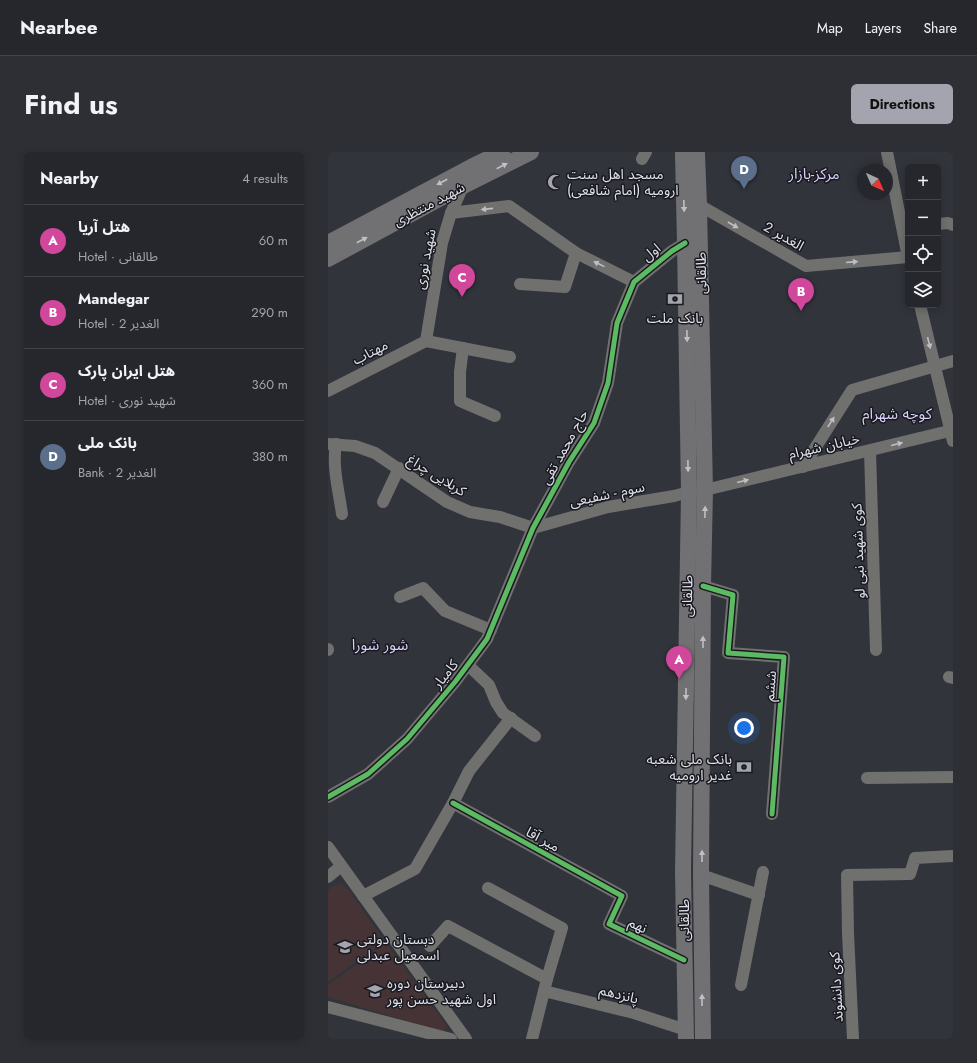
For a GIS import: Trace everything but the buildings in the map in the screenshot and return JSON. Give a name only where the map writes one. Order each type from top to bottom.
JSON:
[{"type":"main road","name":"شهید منتظری","points":[[328,259],[463,186],[474,173],[502,152]]},
{"type":"main road","name":"شهید منتظری","points":[[328,243],[474,173],[531,152]]},
{"type":"main road","name":"طالقانی","points":[[692,153],[699,205],[705,490],[703,586],[703,1039]]},
{"type":"main road","name":"طالقانی","points":[[686,1034],[684,872],[689,492],[685,243],[692,153]]},
{"type":"main road","points":[[689,492],[705,490]]},
{"type":"street","points":[[887,152],[905,225]]},
{"type":"street","name":"شهید نوری","points":[[426,341],[442,243],[450,213],[463,186]]},
{"type":"street","name":"2 الغدیر","points":[[699,205],[806,266],[905,257]]},
{"type":"street","points":[[450,213],[509,206],[576,253],[634,282]]},
{"type":"street","points":[[941,224],[948,223],[953,225]]},
{"type":"street","name":"اول","points":[[634,282],[672,251],[685,243]]},
{"type":"street","points":[[520,284],[565,287],[576,253]]},
{"type":"street","name":"حاج محمد تقی","points":[[533,528],[569,462],[594,423],[608,383],[617,323],[634,282]]},
{"type":"street","points":[[921,308],[952,434]]},
{"type":"street","points":[[426,341],[510,357]]},
{"type":"street","name":"مهتاب","points":[[328,390],[426,341]]},
{"type":"street","points":[[462,348],[460,401],[495,416]]},
{"type":"street","points":[[803,467],[852,390],[953,361]]},
{"type":"street","name":"خیابان شهرام","points":[[705,490],[870,451],[952,434]]},
{"type":"street","points":[[332,444],[342,514]]},
{"type":"street","name":"کربلایی چراغ","points":[[332,444],[355,446],[375,453],[447,502],[470,512],[500,517],[533,528]]},
{"type":"street","name":"کوی شهید نبی لو","points":[[870,451],[876,650]]},
{"type":"street","points":[[383,502],[399,468]]},
{"type":"street","name":"سوم - شفیعی","points":[[533,528],[608,507],[674,496],[689,492]]},
{"type":"street","name":"کامیار","points":[[328,797],[368,774],[407,739],[468,665],[487,639],[533,528]]},
{"type":"street","name":"ششم","points":[[703,586],[733,596],[728,653],[784,657],[772,814]]},
{"type":"street","points":[[400,597],[423,588],[445,611],[491,630]]},
{"type":"street","points":[[468,665],[490,686],[496,702],[503,713],[535,736]]},
{"type":"street","points":[[364,896],[415,869],[470,771],[511,718]]},
{"type":"street","points":[[867,778],[953,777]]},
{"type":"street","name":"میر آقا","points":[[453,803],[622,896]]},
{"type":"street","points":[[328,847],[466,1039]]},
{"type":"street","name":"کوی دانشوند","points":[[853,1039],[847,875],[910,874],[915,858],[953,856]]},
{"type":"street","points":[[328,878],[341,866]]},
{"type":"street","points":[[740,985],[760,895],[763,872]]},
{"type":"street","points":[[702,875],[760,895]]},
{"type":"street","points":[[488,888],[562,928],[532,1039]]},
{"type":"street","name":"نهم","points":[[622,896],[609,924],[684,960]]},
{"type":"street","points":[[430,946],[448,926],[547,979]]},
{"type":"street","name":"پانزدهم","points":[[544,991],[634,1013],[686,1034]]},
{"type":"street","points":[[328,1007],[451,1039]]},
{"type":"shaded area","points":[[340,883],[348,889],[384,941],[328,982],[328,891],[333,886]]},
{"type":"shaded area","name":"دبیرستان دوره اول شهید حسن پور","points":[[386,943],[447,1026],[443,1032],[328,997],[328,985]]},
{"type":"cycle path","points":[[328,797],[368,774],[407,739],[455,682],[487,639],[533,528],[569,462],[594,423],[608,383],[617,323],[634,282],[672,251],[685,243]]},
{"type":"cycle path","points":[[703,586],[733,595],[728,653],[784,657],[772,814]]},
{"type":"cycle path","points":[[453,803],[622,896],[609,924],[684,960]]},
{"type":"place","name":"مسجد اهل سنت ارومیه (امام شافعی)","points":[[555,182]]},
{"type":"place","name":"بانک ملی","points":[[744,189]]},
{"type":"place","name":"هتل ایران پارک","points":[[462,297]]},
{"type":"place","name":"بانک ملت","points":[[675,299]]},
{"type":"place","name":"Mandegar","points":[[801,311]]},
{"type":"place","name":"هتل آریا","points":[[679,679]]},
{"type":"place","name":"بانک ملی شعبه غدیر ارومیه","points":[[744,767]]},
{"type":"place","name":"دبستان دولتی اسمعیل عبدلی","points":[[345,947]]},
{"type":"place","name":"دبیرستان دوره اول شهید حسن پور","points":[[375,991]]},
{"type":"district","name":"مرکز-بازار","points":[[814,174]]},
{"type":"district","name":"کوچه شهرام","points":[[897,414]]},
{"type":"district","name":"شور شورا","points":[[380,645]]}]
